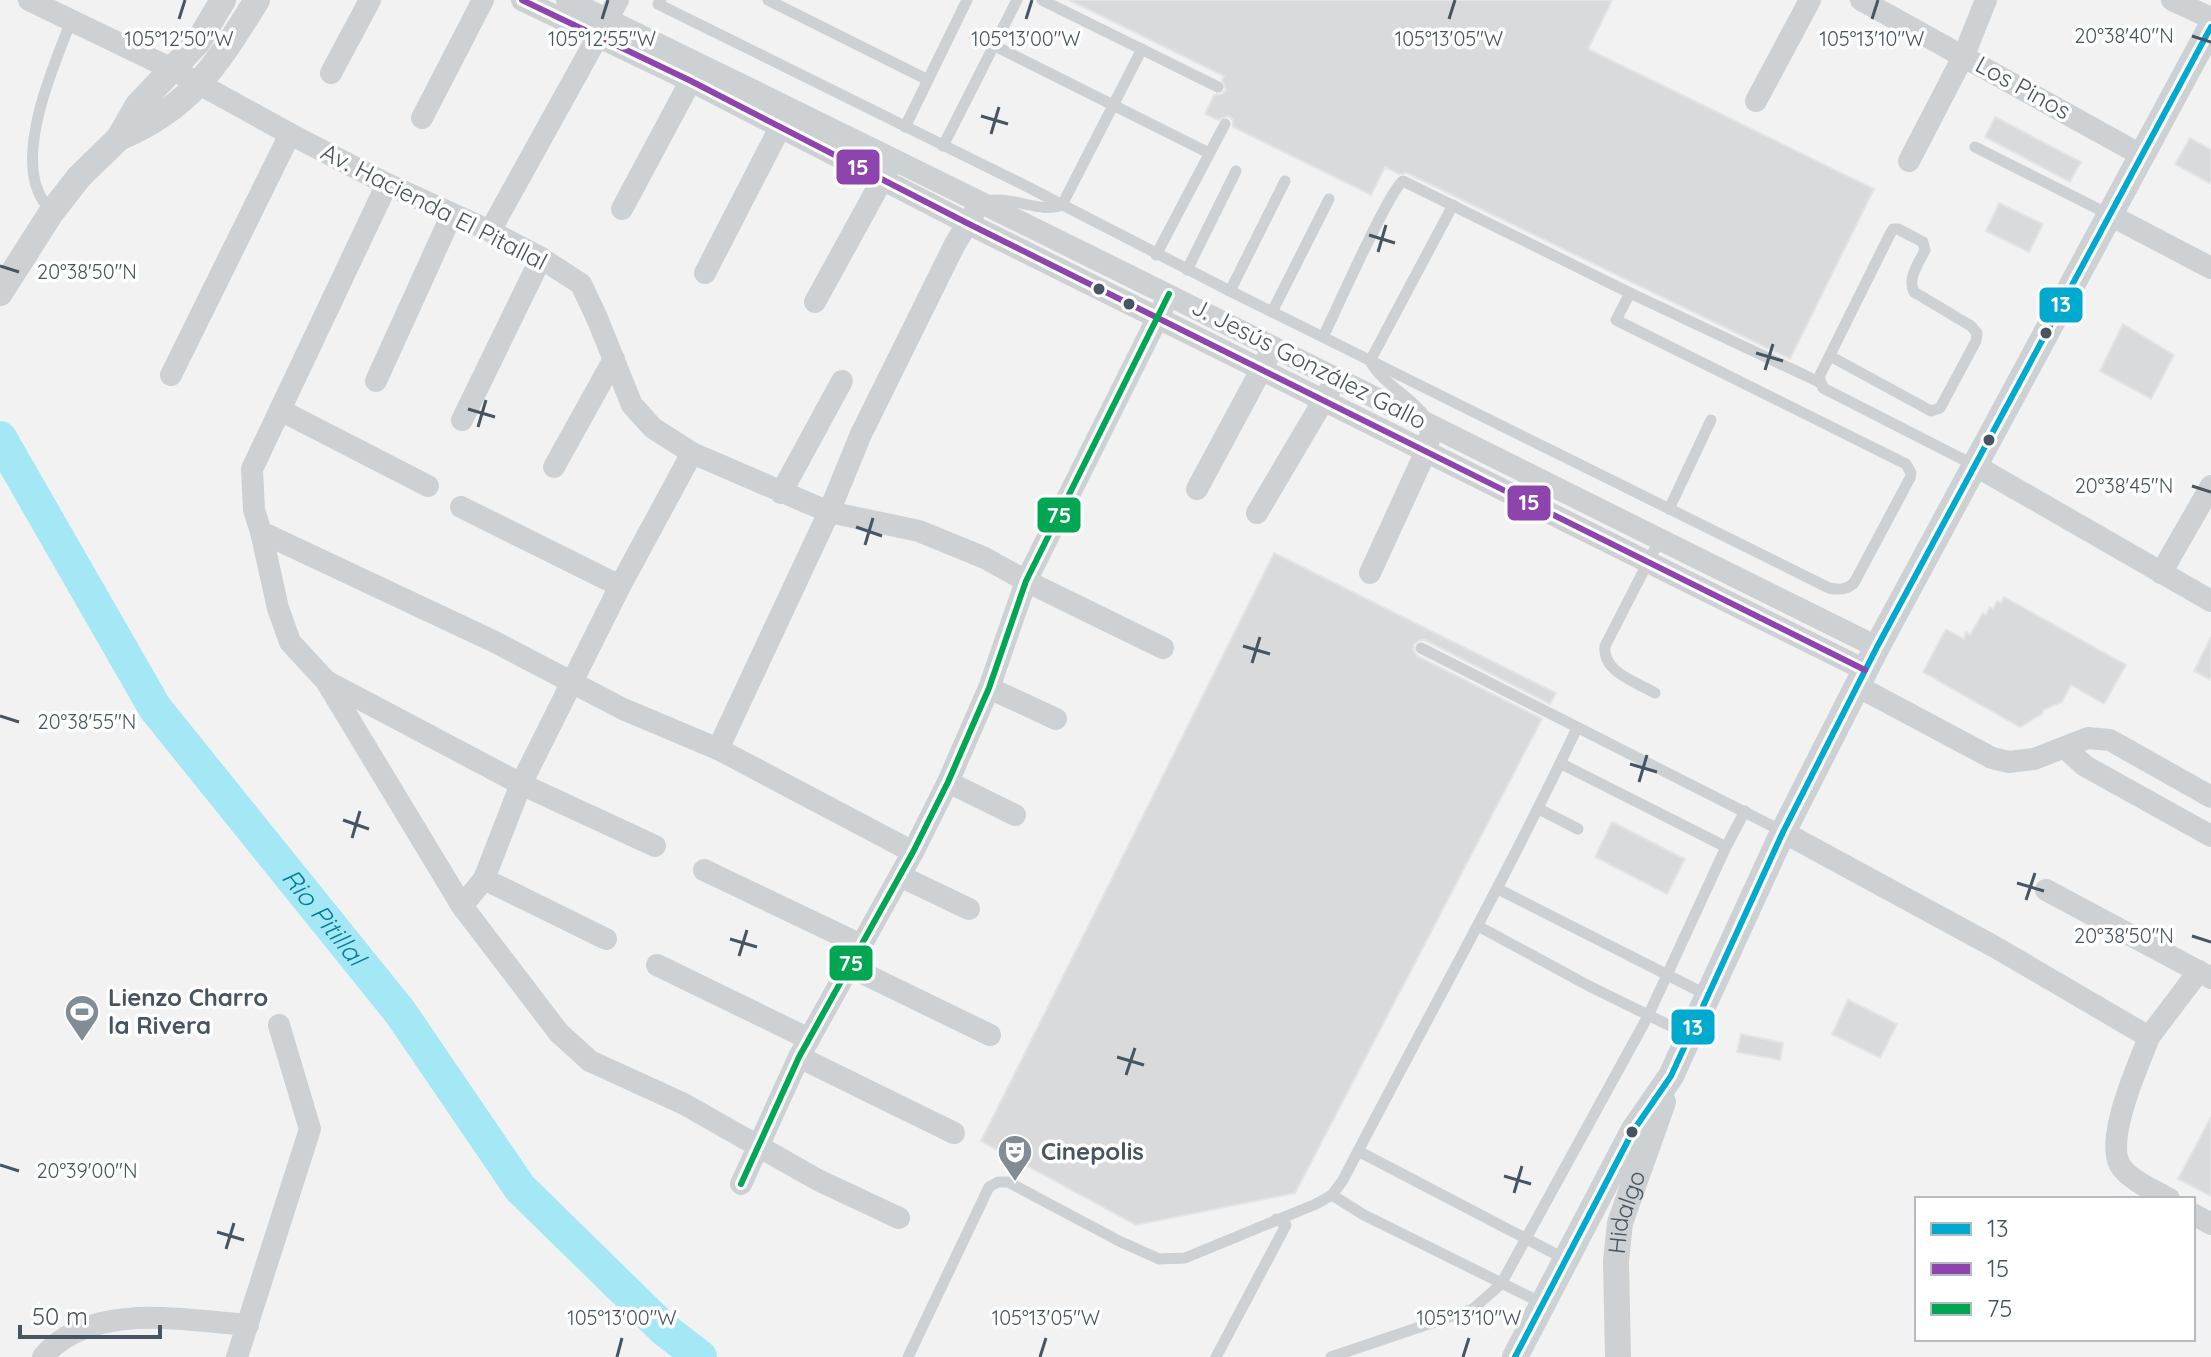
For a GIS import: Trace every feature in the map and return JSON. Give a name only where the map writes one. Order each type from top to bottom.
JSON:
[{"type":"street","name":"Av. Hacienda El Pitallal","points":[[29,0],[174,70],[387,184],[490,231],[581,284],[632,405],[653,428],[692,453],[829,512],[919,531],[985,558],[1163,648]]},
{"type":"street","points":[[0,293],[51,213],[79,177],[119,138],[138,105],[198,42],[223,0]]},
{"type":"street","points":[[119,138],[147,126],[200,84],[221,58],[257,0]]},
{"type":"street","points":[[331,73],[370,0]]},
{"type":"street","points":[[422,118],[483,0]]},
{"type":"street","name":"J. Jesús González Gallo","points":[[522,0],[607,18]]},
{"type":"street","name":"J. Jesús González Gallo","points":[[567,0],[607,18],[695,73],[785,117],[894,158],[1660,539],[1867,667]]},
{"type":"street","points":[[1756,101],[1810,0]]},
{"type":"street","name":"Los Pinos","points":[[1861,0],[2141,155]]},
{"type":"street","points":[[1909,161],[1964,55],[1986,0]]},
{"type":"street","points":[[2172,0],[2211,18]]},
{"type":"street","points":[[490,231],[607,18]]},
{"type":"street","points":[[1515,1357],[1633,1131],[1671,1076],[1783,832],[1867,667],[2211,27]]},
{"type":"street","points":[[622,209],[695,73]]},
{"type":"street","points":[[705,273],[785,117]]},
{"type":"street","name":"J. Jesús González Gallo","points":[[785,117],[882,179],[967,223],[1867,667]]},
{"type":"street","points":[[171,375],[290,134]]},
{"type":"street","points":[[815,302],[894,158]]},
{"type":"street","points":[[387,184],[252,469],[254,510],[278,608],[290,642],[326,681],[462,906],[559,1033],[590,1061],[684,1104],[818,1180],[899,1218]]},
{"type":"street","points":[[718,749],[829,512],[861,434],[967,223],[982,202]]},
{"type":"street","points":[[376,381],[452,214]]},
{"type":"street","points":[[2108,214],[2211,268]]},
{"type":"street","points":[[462,420],[541,258]]},
{"type":"street","points":[[741,1184],[804,1048],[913,852],[948,782],[989,688],[1026,581],[1169,294]]},
{"type":"street","points":[[1197,489],[1273,349]]},
{"type":"street","points":[[554,467],[614,359]]},
{"type":"street","points":[[1257,513],[1336,379]]},
{"type":"street","points":[[781,493],[842,381]]},
{"type":"street","points":[[280,410],[428,486]]},
{"type":"street","points":[[1370,573],[1426,451],[1433,427]]},
{"type":"street","points":[[462,906],[484,879],[521,784],[620,586],[692,453]]},
{"type":"street","points":[[1976,466],[2211,601]]},
{"type":"street","points":[[2161,573],[2211,486]]},
{"type":"street","points":[[461,507],[620,586]]},
{"type":"street","points":[[261,532],[495,642],[623,709],[718,749],[913,852]]},
{"type":"street","points":[[1867,667],[1992,758],[2009,762],[2034,759],[2088,738],[2110,740],[2211,797]]},
{"type":"street","points":[[326,681],[521,784],[655,846]]},
{"type":"street","points":[[989,688],[1056,719]]},
{"type":"street","points":[[2065,748],[2085,766],[2211,836]]},
{"type":"street","points":[[948,782],[1015,815]]},
{"type":"street","points":[[1783,832],[1995,947],[2149,1037]]},
{"type":"street","points":[[704,870],[861,945]]},
{"type":"street","points":[[900,876],[969,909]]},
{"type":"street","points":[[484,879],[606,939]]},
{"type":"street","points":[[2046,890],[2205,974],[2149,1037],[2125,1103],[2116,1147],[2116,1158],[2122,1168],[2166,1197]]},
{"type":"street","points":[[657,965],[954,1133]]},
{"type":"street","points":[[848,966],[990,1035]]},
{"type":"street","points":[[237,1357],[310,1129],[279,1025]]},
{"type":"street","name":"Hidalgo","points":[[1618,1357],[1616,1261],[1620,1223],[1671,1076]]},
{"type":"street","points":[[43,1357],[55,1343],[95,1323],[169,1317],[248,1325]]},
{"type":"lane","points":[[661,0],[658,4],[1156,255],[1669,509],[1838,590],[1848,588],[1854,583],[1911,473],[1906,464],[1616,320],[1630,293]]},
{"type":"lane","points":[[905,127],[967,0]]},
{"type":"lane","points":[[943,146],[1017,0]]},
{"type":"lane","points":[[1042,0],[1218,87]]},
{"type":"lane","points":[[772,1],[928,80]]},
{"type":"lane","points":[[51,213],[38,191],[33,167],[35,137],[51,74],[71,21]]},
{"type":"lane","points":[[993,45],[1209,153]]},
{"type":"lane","points":[[982,202],[1007,199],[1049,209],[1062,205],[1142,49]]},
{"type":"lane","points":[[1156,255],[1225,124]]},
{"type":"lane","points":[[1975,147],[2108,214]]},
{"type":"lane","points":[[1187,270],[1236,171]]},
{"type":"lane","points":[[1230,291],[1285,181]]},
{"type":"lane","points":[[1323,337],[1398,183],[1406,181],[1630,293],[1819,382],[1823,388],[1976,466]]},
{"type":"lane","points":[[1272,312],[1329,199]]},
{"type":"lane","points":[[1370,361],[1453,205]]},
{"type":"lane","points":[[1819,382],[1819,377],[1890,234],[1898,229],[1925,246],[1911,282],[1914,292],[1971,326],[1977,333],[1976,341],[1936,411],[1830,356]]},
{"type":"lane","points":[[1370,361],[1377,373],[1409,398],[1433,427]]},
{"type":"lane","points":[[1669,509],[1711,420]]},
{"type":"lane","points":[[1655,693],[1609,667],[1604,656],[1605,646],[1660,539]]},
{"type":"lane","points":[[1421,648],[1783,832]]},
{"type":"lane","points":[[908,1357],[989,1187],[998,1182],[1008,1182],[1159,1259],[1185,1258],[1332,1195],[1498,889],[1577,728]]},
{"type":"lane","points":[[1560,763],[1726,847]]},
{"type":"lane","points":[[1539,809],[1578,829]]},
{"type":"lane","points":[[1331,1357],[1473,1309],[1501,1284],[1648,1016],[1745,811]]},
{"type":"lane","points":[[1498,889],[1707,996]]},
{"type":"lane","points":[[1478,926],[1689,1035]]},
{"type":"lane","points":[[1358,1151],[1567,1260]]},
{"type":"lane","points":[[1332,1195],[1364,1215],[1544,1304]]},
{"type":"lane","points":[[1216,1357],[1286,1225],[1276,1219]]},
{"type":"building","points":[[1069,0],[1612,0],[1588,49],[1874,189],[1790,359],[1407,173],[1399,174],[1385,167],[1371,195],[1233,127],[1233,120],[1228,116],[1218,120],[1205,114],[1214,95],[1226,90],[1222,80],[1224,76]]},
{"type":"building","points":[[1995,117],[2081,162],[2070,182],[1985,137]]},
{"type":"building","points":[[2190,138],[2211,150],[2211,184],[2175,164]]},
{"type":"building","points":[[1999,203],[2043,224],[2029,252],[1986,231]]},
{"type":"building","points":[[2123,324],[2174,355],[2151,399],[2100,371]]},
{"type":"building","points":[[1274,553],[1556,693],[1550,704],[1425,640],[1414,644],[1417,656],[1542,719],[1295,1193],[1136,1225],[981,1141]]},
{"type":"building","points":[[2004,597],[2126,665],[2104,704],[2071,685],[2062,702],[2043,710],[2042,714],[2020,727],[1923,672],[1946,629],[1964,639],[1966,632],[1970,635],[1983,613],[1986,615],[1990,607],[1993,609],[1997,601],[2001,603]]},
{"type":"building","points":[[2211,637],[2211,680],[2194,671]]},
{"type":"building","points":[[1612,822],[1685,859],[1667,894],[1595,857]]},
{"type":"building","points":[[1848,1000],[1897,1024],[1880,1058],[1832,1034]]},
{"type":"building","points":[[1741,1034],[1783,1043],[1780,1060],[1737,1052]]},
{"type":"building","points":[[2211,1117],[2211,1196],[2178,1179]]},
{"type":"waterway","name":"Rio Pitillal","points":[[0,438],[155,708],[400,1012],[520,1188],[665,1330],[700,1357]]},
{"type":"transit line","name":"15","points":[[522,0],[691,81],[967,223],[1865,670]]},
{"type":"transit line","name":"13","points":[[1515,1357],[1633,1131],[1671,1076],[1783,832],[1877,647],[2211,27]]},
{"type":"transit line","name":"75","points":[[741,1184],[799,1057],[913,852],[948,782],[989,688],[1026,581],[1169,294]]},
{"type":"place","name":"Lienzo Charro la Rivera","points":[[82,1043]]},
{"type":"place","name":"Cinepolis","points":[[1015,1183]]}]
